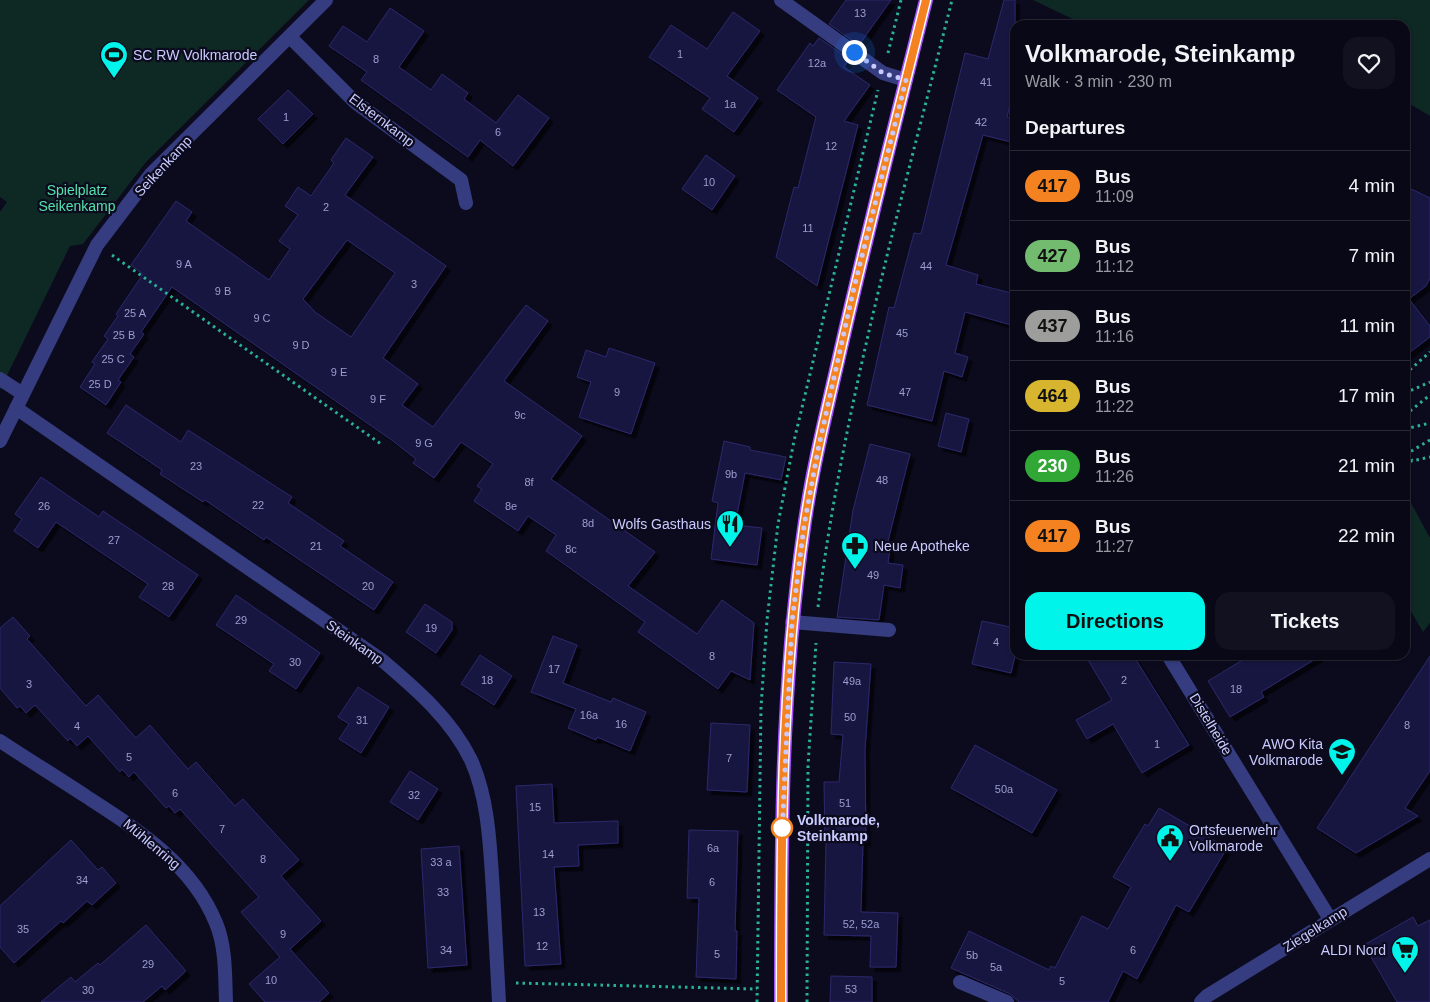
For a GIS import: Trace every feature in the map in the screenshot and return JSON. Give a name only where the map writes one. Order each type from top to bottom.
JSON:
[{"type":"main road","points":[[781,1002],[781,852],[792,622],[804,526],[818,450],[853,292],[926,0]]},
{"type":"street","name":"Seikenkamp","points":[[0,441],[97,245],[151,174],[326,0]]},
{"type":"street","points":[[781,0],[883,73],[906,80]]},
{"type":"street","name":"Elsternkamp","points":[[290,37],[355,102],[461,180],[466,203]]},
{"type":"street","points":[[0,379],[23,394]]},
{"type":"street","name":"Steinkamp","points":[[16,408],[383,661],[421,693],[449,725],[471,760],[480,786],[490,837],[499,1002]]},
{"type":"street","points":[[792,622],[817,626],[889,630]]},
{"type":"street","name":"Distelheide","points":[[1172,660],[1330,919]]},
{"type":"street","name":"Mühlenring","points":[[0,741],[135,828],[185,872],[204,896],[217,925],[225,962],[226,1002]]},
{"type":"street","name":"Ziegelkamp","points":[[1201,1002],[1207,996],[1330,919],[1430,859]]},
{"type":"street","points":[[960,982],[1007,1002]]},
{"type":"path","points":[[807,1002],[808,766],[817,626],[834,500],[859,382],[952,0]]},
{"type":"path","points":[[97,245],[381,444]]},
{"type":"path","points":[[1410,370],[1430,352]]},
{"type":"path","points":[[1410,391],[1430,382]]},
{"type":"path","points":[[1410,411],[1430,395]]},
{"type":"path","points":[[1410,428],[1430,424]]},
{"type":"path","points":[[1410,452],[1430,440]]},
{"type":"path","points":[[1410,457],[1412,461],[1430,457]]},
{"type":"path","points":[[498,983],[757,989]]},
{"type":"green space","name":"SC RW Volkmarode","points":[[0,0],[309,0],[146,162],[83,244],[70,246],[0,390],[0,212],[7,202],[0,197]]},
{"type":"green space","points":[[1033,0],[1430,0],[1430,116],[1410,104],[1410,20],[1075,20]]},
{"type":"green space","points":[[1410,501],[1430,538],[1430,623],[1423,632],[1410,610]]},
{"type":"building","points":[[846,0],[891,0],[859,45],[829,24]]},
{"type":"building","points":[[1004,0],[1015,0],[1015,20],[1010,20],[1010,105],[1007,117],[1010,118],[1010,142],[983,135],[946,265],[978,275],[976,284],[1010,293],[1010,325],[965,312],[955,353],[968,357],[962,377],[944,371],[932,421],[867,405],[889,307],[894,308],[914,233],[921,234],[965,53],[988,59]]},
{"type":"building","points":[[390,8],[424,31],[399,67],[431,90],[442,74],[468,93],[464,99],[496,123],[518,95],[549,118],[513,166],[480,140],[468,157],[361,80],[367,72],[329,46],[343,26],[367,42]]},
{"type":"building","points":[[733,12],[760,31],[727,76],[758,98],[734,132],[702,109],[710,98],[649,57],[671,25],[707,49]]},
{"type":"building","points":[[819,38],[849,59],[844,67],[870,85],[844,121],[858,125],[817,286],[776,257],[794,187],[798,188],[816,117],[777,90],[810,43],[813,46]]},
{"type":"building","points":[[288,90],[313,114],[283,144],[258,119]]},
{"type":"building","points":[[346,138],[373,157],[345,195],[446,266],[383,358],[418,384],[402,405],[433,427],[526,305],[548,321],[504,381],[582,436],[551,479],[655,552],[628,586],[697,634],[722,600],[754,623],[750,680],[731,671],[718,689],[638,632],[645,622],[546,551],[556,535],[528,516],[518,531],[474,501],[482,489],[477,486],[493,464],[461,442],[434,478],[413,463],[416,459],[393,441],[172,287],[141,332],[144,334],[130,354],[134,357],[118,380],[121,382],[106,405],[80,387],[95,364],[92,362],[108,339],[104,336],[118,316],[116,314],[143,274],[131,265],[176,201],[192,212],[186,221],[269,280],[290,249],[279,241],[298,215],[285,206],[298,187],[311,196],[334,163],[331,160]],"holes":[[[347,240],[395,273],[351,337],[315,312],[303,299]]]},
{"type":"building","points":[[706,155],[735,176],[712,210],[682,189]]},
{"type":"building","points":[[1410,188],[1430,198],[1430,278],[1426,286],[1410,298]]},
{"type":"building","points":[[1410,300],[1430,326],[1430,337],[1410,352]]},
{"type":"building","points":[[609,348],[655,363],[631,434],[579,417],[591,382],[577,377],[586,350],[606,357]]},
{"type":"building","points":[[126,405],[181,442],[188,430],[292,497],[288,503],[344,541],[340,546],[393,582],[374,610],[266,537],[264,540],[205,500],[203,502],[160,474],[162,470],[107,433]]},
{"type":"building","points":[[946,413],[969,419],[961,452],[938,446]]},
{"type":"building","points":[[724,441],[750,447],[750,450],[786,457],[781,480],[745,473],[735,525],[762,528],[757,565],[711,559],[718,503],[712,501]]},
{"type":"building","points":[[870,444],[910,454],[888,541],[891,542],[888,563],[903,565],[900,588],[884,585],[879,620],[837,617],[853,510]]},
{"type":"building","points":[[41,477],[99,517],[103,511],[198,575],[169,617],[139,597],[148,584],[56,522],[38,548],[14,531],[22,519],[15,514]]},
{"type":"building","points":[[236,595],[320,653],[296,689],[269,671],[274,664],[216,625]]},
{"type":"building","points":[[425,604],[452,622],[452,630],[436,653],[406,632]]},
{"type":"building","points":[[13,617],[30,636],[27,639],[86,706],[98,695],[136,738],[150,725],[188,769],[196,762],[235,806],[243,799],[299,860],[281,876],[321,921],[290,949],[329,993],[319,1002],[265,1002],[249,984],[280,957],[241,912],[259,897],[180,809],[175,813],[169,806],[166,808],[134,772],[129,777],[122,769],[120,772],[88,736],[77,746],[70,738],[68,741],[35,705],[26,713],[20,706],[17,708],[0,688],[0,628]]},
{"type":"building","points":[[982,621],[1010,627],[1010,660],[1014,660],[1011,673],[972,664]]},
{"type":"building","points":[[553,636],[577,645],[563,683],[611,702],[613,698],[646,712],[630,751],[597,737],[596,740],[568,728],[576,709],[531,692]]},
{"type":"building","points":[[480,655],[512,676],[494,705],[461,684]]},
{"type":"building","points":[[1430,656],[1430,771],[1405,808],[1418,816],[1356,853],[1317,828]]},
{"type":"building","points":[[1088,660],[1136,660],[1189,745],[1142,773],[1113,724],[1087,739],[1076,720],[1112,700]]},
{"type":"building","points":[[1243,660],[1314,660],[1261,692],[1264,697],[1230,717],[1208,681]]},
{"type":"building","points":[[834,662],[871,664],[865,750],[866,842],[863,842],[861,912],[898,913],[896,967],[870,967],[871,936],[824,935],[826,842],[824,782],[839,782],[843,735],[831,734]]},
{"type":"building","points":[[358,687],[389,707],[361,753],[339,739],[349,724],[338,717]]},
{"type":"building","points":[[711,723],[750,725],[747,792],[707,790]]},
{"type":"building","points":[[975,745],[1057,790],[1032,833],[951,788]]},
{"type":"building","points":[[410,771],[438,789],[418,820],[390,802]]},
{"type":"building","points":[[552,784],[554,823],[618,821],[618,843],[578,845],[579,866],[554,867],[561,964],[525,966],[516,786]]},
{"type":"building","points":[[1159,808],[1227,848],[1189,912],[1176,905],[1137,979],[1123,971],[1108,1002],[1019,1002],[1010,994],[951,968],[969,931],[1049,970],[1051,966],[1055,968],[1082,916],[1108,929],[1131,887],[1113,877],[1145,824],[1148,826]]},
{"type":"building","points":[[689,830],[738,831],[735,931],[737,931],[736,979],[696,977],[699,898],[687,898]]},
{"type":"building","points":[[71,840],[98,870],[102,867],[116,883],[92,905],[87,901],[63,923],[61,921],[14,963],[0,947],[0,906]]},
{"type":"building","points":[[459,846],[467,965],[428,968],[421,849]]},
{"type":"building","name":"ALDI Nord","points":[[1413,917],[1418,926],[1430,920],[1430,1002],[1397,1002],[1364,945]]},
{"type":"building","points":[[146,925],[186,971],[165,990],[162,986],[143,1002],[41,1002],[71,977],[75,982],[98,963],[100,965]]},
{"type":"building","points":[[831,976],[872,977],[872,1002],[830,1002]]},
{"type":"bus line","name":"417","points":[[781,1002],[781,852],[784,765],[792,622],[804,526],[818,450],[853,292],[926,0]]},
{"type":"place","name":"SC RW Volkmarode","points":[[114,79]]},
{"type":"place","name":"Wolfs Gasthaus","points":[[730,548]]},
{"type":"place","name":"Neue Apotheke","points":[[855,570]]},
{"type":"place","name":"AWO Kita Volkmarode","points":[[1342,776]]},
{"type":"place","name":"Volkmarode, Steinkamp","points":[[782,828]]},
{"type":"place","name":"Ortsfeuerwehr Volkmarode","points":[[1170,862]]},
{"type":"place","name":"ALDI Nord","points":[[1405,974]]},
{"type":"route","points":[[782,828],[782,835],[792,622],[804,526],[818,450],[853,292],[906,80],[883,73],[854,52]]},
{"type":"park label","name":"Spielplatz Seikenkamp","points":[[77,198]]}]
